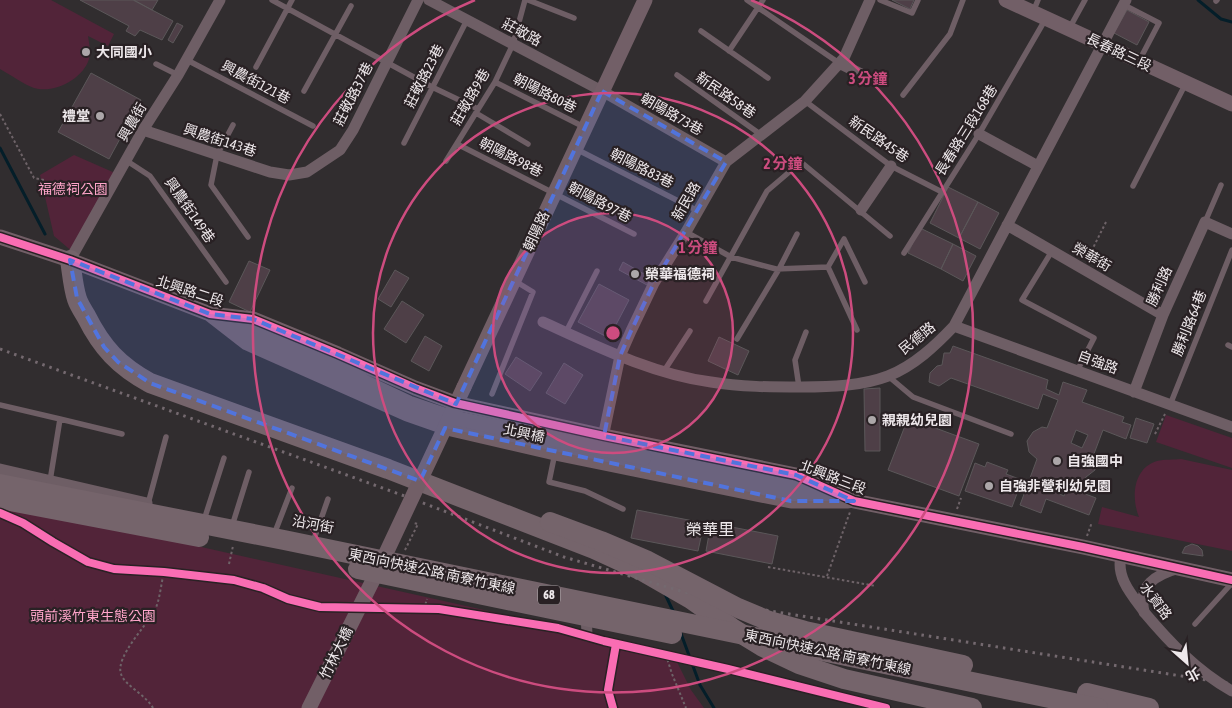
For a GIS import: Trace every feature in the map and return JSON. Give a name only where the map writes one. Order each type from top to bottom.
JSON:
[{"type":"highway","points":[[70,260],[77,298],[91,327],[104,347],[133,374],[150,383],[601,540],[648,561],[738,608],[769,621],[805,631],[1078,690],[1148,708]]},
{"type":"highway","points":[[389,466],[594,548],[644,572],[691,599],[763,647],[799,664],[844,679],[972,708]]},
{"type":"highway","name":"東西向快速公路 南寮竹東線","points":[[0,484],[303,544],[1098,708]]},
{"type":"highway","name":"東西向快速公路 南寮竹東線","points":[[0,498],[1033,708]]},
{"type":"street","name":"興農街","points":[[70,260],[143,130],[187,60],[220,0]]},
{"type":"street","name":"莊敬路37巷","points":[[290,175],[307,172],[340,150],[418,0]]},
{"type":"street","name":"莊敬路","points":[[429,0],[602,91]]},
{"type":"street","name":"朝陽路","points":[[428,463],[645,0]]},
{"type":"street","name":"新民路","points":[[598,462],[620,356],[654,283],[726,162],[805,101],[844,58],[870,0]]},
{"type":"street","name":"長春路三段","points":[[1006,0],[1039,10],[1069,29],[1232,104]]},
{"type":"street","name":"民德路","points":[[543,322],[620,356],[664,371],[709,382],[763,387],[856,384],[888,376],[912,363],[936,345],[954,326],[1125,2]]},
{"type":"street","points":[[839,63],[871,79]]},
{"type":"street","name":"朝陽路73巷","points":[[602,91],[726,162]]},
{"type":"street","name":"興農街143巷","points":[[143,130],[270,172],[290,175]]},
{"type":"street","points":[[979,134],[1038,166]]},
{"type":"street","points":[[861,210],[892,166]]},
{"type":"street","points":[[1205,222],[1232,234]]},
{"type":"street","name":"勝利路","points":[[1134,392],[1163,315],[1205,222]]},
{"type":"street","name":"榮華街","points":[[1007,225],[1163,315]]},
{"type":"street","name":"北興路二段","points":[[0,237],[70,260],[210,314],[253,319],[415,388],[451,416]]},
{"type":"street","name":"北興路二段","points":[[210,314],[247,343],[407,414],[451,416]]},
{"type":"street","name":"北興橋","points":[[210,314],[339,370],[409,403],[451,416],[854,501]]},
{"type":"street","name":"自強路","points":[[954,326],[1232,427]]},
{"type":"street","name":"北興路三段","points":[[451,416],[604,436],[796,475],[854,501]]},
{"type":"street","name":"北興路三段","points":[[451,416],[555,453],[791,501],[854,501],[1179,568],[1232,582]]},
{"type":"street","name":"竹林大橋","points":[[309,708],[428,463]]},
{"type":"street","name":"沿河街","points":[[0,469],[275,532],[576,590],[586,612],[587,636]]},
{"type":"street","name":"水資路","points":[[1121,556],[1119,568],[1121,576],[1144,612],[1166,638],[1195,667],[1232,691]]},
{"type":"street","points":[[1144,612],[1142,595],[1148,585],[1161,575],[1179,568]]},
{"type":"lane","points":[[272,0],[477,111],[528,144]]},
{"type":"lane","points":[[256,67],[292,0]]},
{"type":"lane","points":[[526,0],[574,18]]},
{"type":"lane","name":"莊敬路9巷","points":[[446,161],[495,82],[513,44],[526,0]]},
{"type":"lane","points":[[747,0],[839,63]]},
{"type":"lane","points":[[729,52],[762,0]]},
{"type":"lane","points":[[880,0],[912,13],[918,0]]},
{"type":"lane","points":[[903,95],[950,34],[963,0]]},
{"type":"lane","points":[[1069,29],[1085,0]]},
{"type":"lane","points":[[1125,2],[1159,23],[1139,61]]},
{"type":"lane","points":[[304,91],[351,6]]},
{"type":"lane","name":"長春路三段168巷","points":[[904,253],[979,134],[1039,10]]},
{"type":"lane","name":"莊敬路23巷","points":[[404,142],[467,20]]},
{"type":"lane","points":[[701,31],[768,78]]},
{"type":"lane","name":"興農街121巷","points":[[187,60],[312,126]]},
{"type":"lane","points":[[156,64],[178,75]]},
{"type":"lane","name":"新民路58巷","points":[[677,75],[760,134]]},
{"type":"lane","name":"朝陽路80巷","points":[[495,82],[585,127]]},
{"type":"lane","points":[[1133,186],[1186,83]]},
{"type":"lane","name":"新民路45巷","points":[[805,101],[892,166],[942,192]]},
{"type":"lane","points":[[233,125],[217,155],[211,185],[248,237]]},
{"type":"lane","name":"朝陽路98巷","points":[[457,144],[554,192]]},
{"type":"lane","name":"朝陽路83巷","points":[[574,148],[698,211]]},
{"type":"lane","name":"興農街149巷","points":[[127,161],[150,176],[226,282]]},
{"type":"lane","points":[[706,301],[767,191],[802,162],[890,236]]},
{"type":"lane","points":[[1205,222],[1221,185]]},
{"type":"lane","name":"朝陽路97巷","points":[[554,192],[634,234]]},
{"type":"lane","points":[[686,232],[730,257],[778,269],[828,267]]},
{"type":"lane","points":[[737,339],[797,234]]},
{"type":"lane","points":[[828,267],[844,239],[865,282]]},
{"type":"lane","name":"勝利路64巷","points":[[1170,405],[1232,250]]},
{"type":"lane","points":[[1052,251],[1022,300],[1094,338],[1077,371]]},
{"type":"lane","points":[[828,267],[857,330]]},
{"type":"lane","points":[[566,332],[597,271]]},
{"type":"lane","points":[[492,394],[533,292],[514,280]]},
{"type":"lane","points":[[664,371],[690,331]]},
{"type":"lane","points":[[800,387],[794,360],[806,332]]},
{"type":"lane","points":[[888,376],[913,397],[1011,434]]},
{"type":"lane","points":[[0,405],[122,434]]},
{"type":"lane","points":[[50,480],[60,419]]},
{"type":"lane","points":[[148,504],[166,438]]},
{"type":"lane","points":[[555,453],[549,482],[586,491],[623,509]]},
{"type":"lane","points":[[205,516],[224,458]]},
{"type":"lane","points":[[233,523],[249,472]]},
{"type":"lane","points":[[275,532],[292,488]]},
{"type":"lane","points":[[314,539],[328,499]]},
{"type":"lane","points":[[1195,624],[1232,582]]},
{"type":"lane","points":[[558,628],[604,641]]},
{"type":"path","points":[[0,114],[34,178],[44,180]]},
{"type":"path","points":[[1083,269],[1106,222]]},
{"type":"path","points":[[1155,434],[1170,405]]},
{"type":"path","points":[[827,577],[854,501]]},
{"type":"path","points":[[402,518],[418,524],[402,556]]},
{"type":"path","points":[[768,567],[876,586]]},
{"type":"path","points":[[152,708],[146,698],[124,681],[120,672],[121,663],[139,631],[155,609],[161,572],[173,573]]},
{"type":"path","points":[[414,608],[432,609]]},
{"type":"path","points":[[604,641],[728,668],[886,708]]},
{"type":"path","points":[[613,708],[608,690],[616,644]]},
{"type":"path","points":[[666,655],[686,708]]},
{"type":"highlighted area","points":[[602,91],[726,162],[654,283],[631,331],[620,356],[604,436],[796,475],[854,501],[791,501],[445,428],[420,481],[150,383],[118,362],[104,347],[77,298],[70,260],[210,314],[253,319],[456,404]]},
{"type":"green space","points":[[0,0],[51,0],[114,34],[108,46],[88,36],[89,59],[81,73],[74,79],[59,87],[50,89],[34,88],[0,69]]},
{"type":"green space","name":"福德祠公園","points":[[74,155],[115,173],[74,253],[54,236],[40,175]]},
{"type":"green space","points":[[1166,415],[1232,438],[1232,468],[1156,442]]},
{"type":"green space","points":[[1181,459],[1232,470],[1232,551],[1098,524],[1102,507],[1139,517],[1136,509],[1135,493],[1136,484],[1143,470],[1157,461]]},
{"type":"green space","name":"頭前溪竹東生態公園","points":[[0,496],[103,525],[672,652],[691,690],[704,708],[0,708]]},
{"type":"building","points":[[80,0],[133,0],[173,21],[162,40],[140,30],[135,36],[126,31],[129,26]]},
{"type":"building","points":[[134,0],[158,0],[152,10]]},
{"type":"building","points":[[892,0],[914,0],[910,9]]},
{"type":"building","points":[[1127,10],[1149,22],[1137,45],[1114,33]]},
{"type":"building","points":[[177,23],[183,26],[173,43],[168,40]]},
{"type":"building","name":"禮堂","points":[[91,73],[141,100],[109,159],[58,132]]},
{"type":"building","points":[[948,187],[978,202],[959,238],[930,223]]},
{"type":"building","points":[[978,202],[999,213],[980,249],[959,238]]},
{"type":"building","points":[[920,228],[953,244],[941,269],[908,253]]},
{"type":"building","points":[[953,244],[976,256],[963,281],[941,269]]},
{"type":"building","points":[[249,261],[270,270],[250,312],[229,302]]},
{"type":"building","name":"榮華福德祠","points":[[623,262],[651,278],[647,285],[619,270]]},
{"type":"building","points":[[395,270],[409,278],[391,307],[378,299]]},
{"type":"building","points":[[599,284],[629,300],[609,338],[578,322]]},
{"type":"building","points":[[402,301],[424,315],[406,343],[384,329]]},
{"type":"building","points":[[425,336],[442,346],[429,371],[411,361]]},
{"type":"building","points":[[719,337],[749,351],[738,375],[708,361]]},
{"type":"building","points":[[953,346],[1048,380],[1046,389],[1059,395],[1063,382],[1087,390],[1082,402],[1124,417],[1122,422],[1131,425],[1126,439],[1103,430],[1092,459],[1095,464],[1095,470],[1086,477],[1080,492],[1096,498],[1089,515],[1046,499],[1041,513],[1020,505],[1037,459],[1029,452],[1027,441],[1033,432],[1042,427],[1047,428],[1058,400],[1043,394],[1038,409],[951,378],[939,386],[929,382],[930,373],[937,366],[942,365],[944,353],[950,353]],"holes":[[[1076,430],[1088,435],[1082,448],[1071,443]],[[1058,478],[1069,483],[1064,496],[1053,491]]]},
{"type":"building","points":[[516,357],[542,373],[530,391],[505,374]]},
{"type":"building","points":[[564,363],[583,375],[565,404],[546,393]]},
{"type":"building","name":"親親幼兒園","points":[[880,388],[880,451],[865,451],[864,389]]},
{"type":"building","points":[[908,418],[979,444],[959,496],[888,470]]},
{"type":"building","points":[[1136,418],[1154,424],[1147,443],[1130,438]]},
{"type":"building","points":[[987,462],[1008,470],[1006,474],[1022,480],[1012,507],[965,491],[975,463],[985,467]]},
{"type":"building","points":[[637,510],[704,523],[698,551],[631,538]]},
{"type":"building","points":[[711,523],[778,536],[772,564],[706,551]]},
{"type":"building","points":[[1192,544],[1202,550],[1203,556],[1182,553],[1185,547]]},
{"type":"waterway","points":[[1198,0],[1221,19],[1232,22]]},
{"type":"waterway","points":[[0,148],[45,234]]},
{"type":"waterway","points":[[665,594],[674,613]]},
{"type":"waterway","points":[[680,631],[700,685],[714,708]]},
{"type":"railway","points":[[0,349],[410,498],[564,557],[684,592],[770,611],[1232,684]]},
{"type":"cycle path","points":[[0,237],[70,260],[210,314],[253,319],[415,388],[455,403],[604,436],[796,475],[854,501],[1083,547],[1232,580]]},
{"type":"cycle path","points":[[0,513],[23,523],[88,562],[114,569],[164,572],[234,580],[263,588],[288,599],[320,607],[439,609],[558,628],[604,641],[886,708]]},
{"type":"cycle path","points":[[613,708],[608,690],[616,644]]},
{"type":"place","name":"大同國小","points":[[86,52]]},
{"type":"place","name":"禮堂","points":[[100,116]]},
{"type":"place","name":"榮華福德祠","points":[[635,274]]},
{"type":"place","name":"親親幼兒園","points":[[872,420]]},
{"type":"place","name":"自強國中","points":[[1057,461]]},
{"type":"place","name":"自強非營利幼兒園","points":[[989,486]]},
{"type":"district","name":"榮華里","points":[[710,529]]}]
